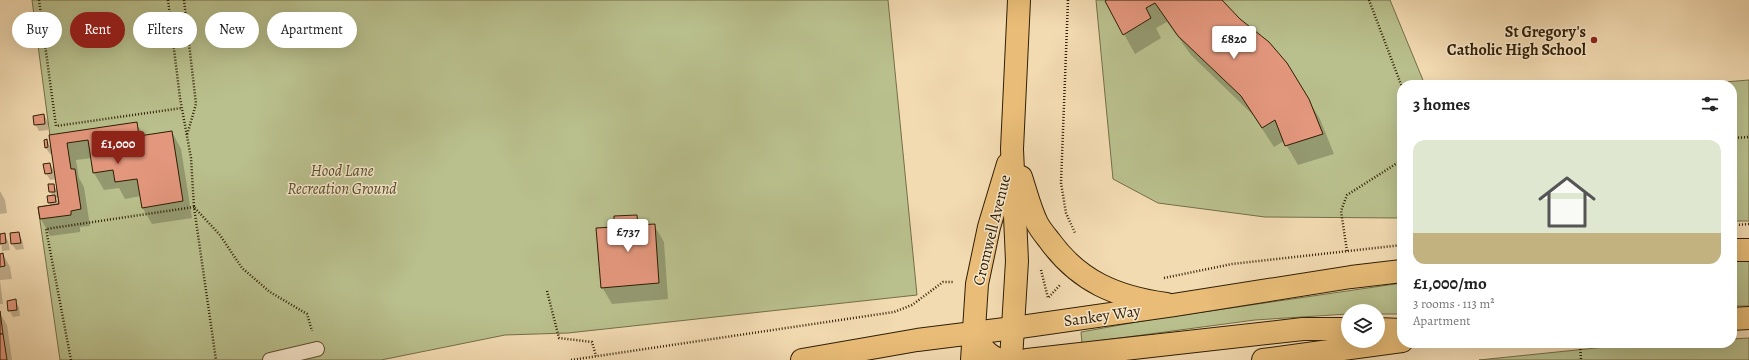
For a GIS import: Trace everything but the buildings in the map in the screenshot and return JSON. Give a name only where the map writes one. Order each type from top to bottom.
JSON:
[{"type":"main road","name":"Cromwell Avenue","points":[[1011,360],[1014,328],[1017,230],[1012,149],[1019,0]]},
{"type":"main road","name":"Cromwell Avenue","points":[[972,360],[977,284],[988,227],[1012,149]]},
{"type":"main road","points":[[1012,149],[1037,224],[1060,255],[1094,282],[1116,293],[1140,300],[1174,305]]},
{"type":"main road","points":[[1737,250],[1749,250]]},
{"type":"main road","name":"Sankey Way","points":[[802,360],[973,332],[1014,328],[1351,277],[1397,272]]},
{"type":"main road","points":[[1737,319],[1749,318]]},
{"type":"main road","points":[[1027,360],[1303,329],[1341,329]]},
{"type":"main road","points":[[1385,329],[1397,330]]},
{"type":"main road","points":[[973,332],[983,349],[996,359],[1002,360]]},
{"type":"main road","points":[[1263,360],[1397,342]]},
{"type":"lane","points":[[270,360],[317,349]]},
{"type":"path","points":[[39,0],[56,126],[182,108]]},
{"type":"path","points":[[168,0],[182,108],[191,158],[194,207],[216,360]]},
{"type":"path","points":[[184,0],[196,104],[187,136]]},
{"type":"path","points":[[1068,0],[1061,183],[1066,213],[1079,238]]},
{"type":"path","points":[[1369,0],[1399,80]]},
{"type":"path","points":[[1737,138],[1748,137]]},
{"type":"path","points":[[1351,277],[1342,211],[1347,196],[1397,163]]},
{"type":"path","points":[[194,207],[220,235],[242,268],[270,292],[307,314],[317,349]]},
{"type":"path","points":[[71,360],[46,229],[194,207]]},
{"type":"path","points":[[1737,225],[1749,224]]},
{"type":"path","points":[[1162,278],[1232,264],[1397,246]]},
{"type":"path","points":[[571,360],[894,312],[912,305],[942,282]]},
{"type":"path","points":[[547,291],[559,338],[592,342],[596,356]]},
{"type":"path","points":[[1580,348],[1581,360]]},
{"type":"green space","name":"Hood Lane Recreation Ground","points":[[32,0],[888,0],[917,295],[568,333],[505,335],[381,360],[60,360],[38,207],[59,204],[38,48],[62,48],[62,12],[34,12]]},
{"type":"green space","points":[[1096,0],[1390,0],[1423,80],[1397,80],[1397,218],[1265,217],[1158,203],[1113,179]]},
{"type":"green space","points":[[1749,80],[1749,221],[1737,221],[1737,81]]},
{"type":"green space","points":[[1737,260],[1749,260],[1749,306],[1737,306]]},
{"type":"green space","points":[[1397,284],[1397,314],[1385,314],[1385,304],[1341,304],[1341,314],[1255,320],[1082,343],[1081,332],[1148,320]]},
{"type":"green space","points":[[1749,338],[1749,360],[1479,360],[1596,348],[1737,348],[1737,339]]},
{"type":"place","name":"St Gregory's Catholic High School","points":[[1594,40]]}]
